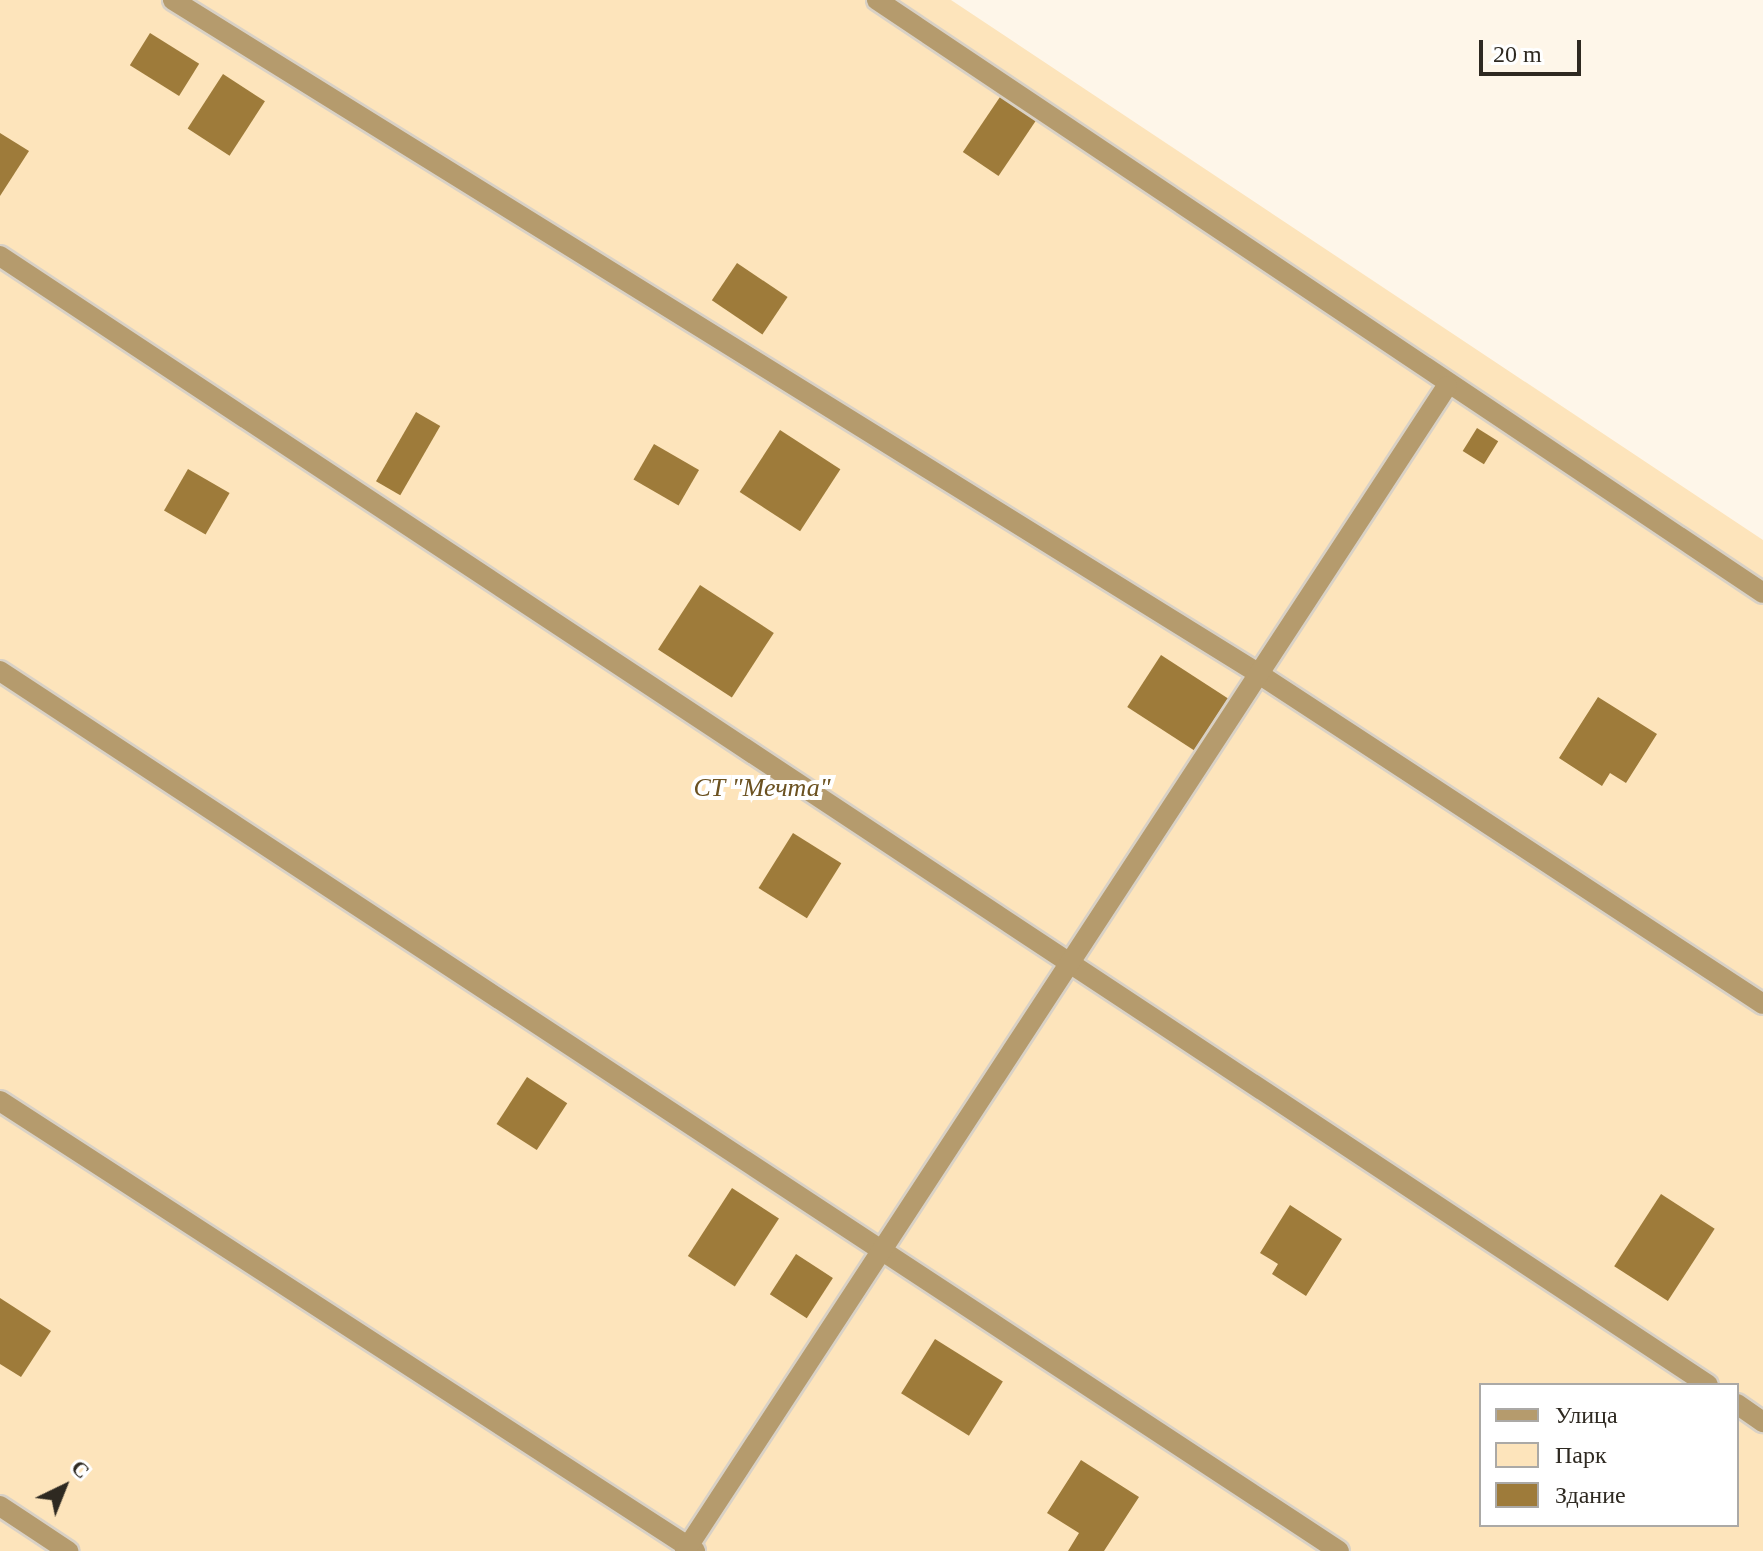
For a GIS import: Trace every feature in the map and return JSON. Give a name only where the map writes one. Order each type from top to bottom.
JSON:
[{"type":"lane","points":[[173,0],[1259,674],[1763,1004]]},
{"type":"lane","points":[[877,0],[1447,386],[1763,593]]},
{"type":"lane","points":[[0,256],[1072,960],[1705,1383]]},
{"type":"lane","points":[[0,1101],[689,1550],[1447,386]]},
{"type":"lane","points":[[0,671],[1339,1551]]},
{"type":"lane","points":[[1739,1405],[1763,1422]]},
{"type":"lane","points":[[0,1506],[68,1551]]},
{"type":"green space","name":"СТ \"Мечта\"","points":[[0,0],[951,0],[1763,540],[1763,1551],[0,1551]]},
{"type":"building","points":[[150,33],[199,64],[179,96],[130,65]]},
{"type":"building","points":[[223,74],[265,101],[230,156],[188,129]]},
{"type":"building","points":[[1002,94],[1038,118],[999,176],[963,152]]},
{"type":"building","points":[[0,133],[29,151],[0,196]]},
{"type":"building","points":[[737,263],[788,297],[762,334],[712,300]]},
{"type":"building","points":[[416,412],[440,426],[400,495],[376,481]]},
{"type":"building","points":[[1477,428],[1498,441],[1484,464],[1463,451]]},
{"type":"building","points":[[780,430],[840,469],[800,531],[740,492]]},
{"type":"building","points":[[654,444],[699,470],[679,506],[634,480]]},
{"type":"building","points":[[188,469],[230,493],[206,535],[164,511]]},
{"type":"building","points":[[700,585],[774,633],[732,698],[658,650]]},
{"type":"building","points":[[1161,655],[1228,699],[1194,751],[1127,707]]},
{"type":"building","points":[[1598,697],[1657,734],[1626,783],[1610,773],[1602,786],[1559,758]]},
{"type":"building","points":[[793,833],[841,863],[807,918],[759,888]]},
{"type":"building","points":[[527,1077],[567,1103],[537,1150],[497,1124]]},
{"type":"building","points":[[732,1188],[779,1218],[735,1286],[688,1256]]},
{"type":"building","points":[[1661,1194],[1715,1229],[1668,1301],[1614,1266]]},
{"type":"building","points":[[1290,1205],[1342,1239],[1306,1296],[1272,1274],[1278,1264],[1260,1253]]},
{"type":"building","points":[[796,1254],[833,1278],[807,1318],[770,1294]]},
{"type":"building","points":[[0,1298],[51,1331],[21,1377],[0,1364]]},
{"type":"building","points":[[935,1339],[1003,1381],[969,1436],[901,1393]]},
{"type":"building","points":[[1081,1460],[1139,1497],[1104,1551],[1068,1551],[1079,1533],[1047,1513]]}]
